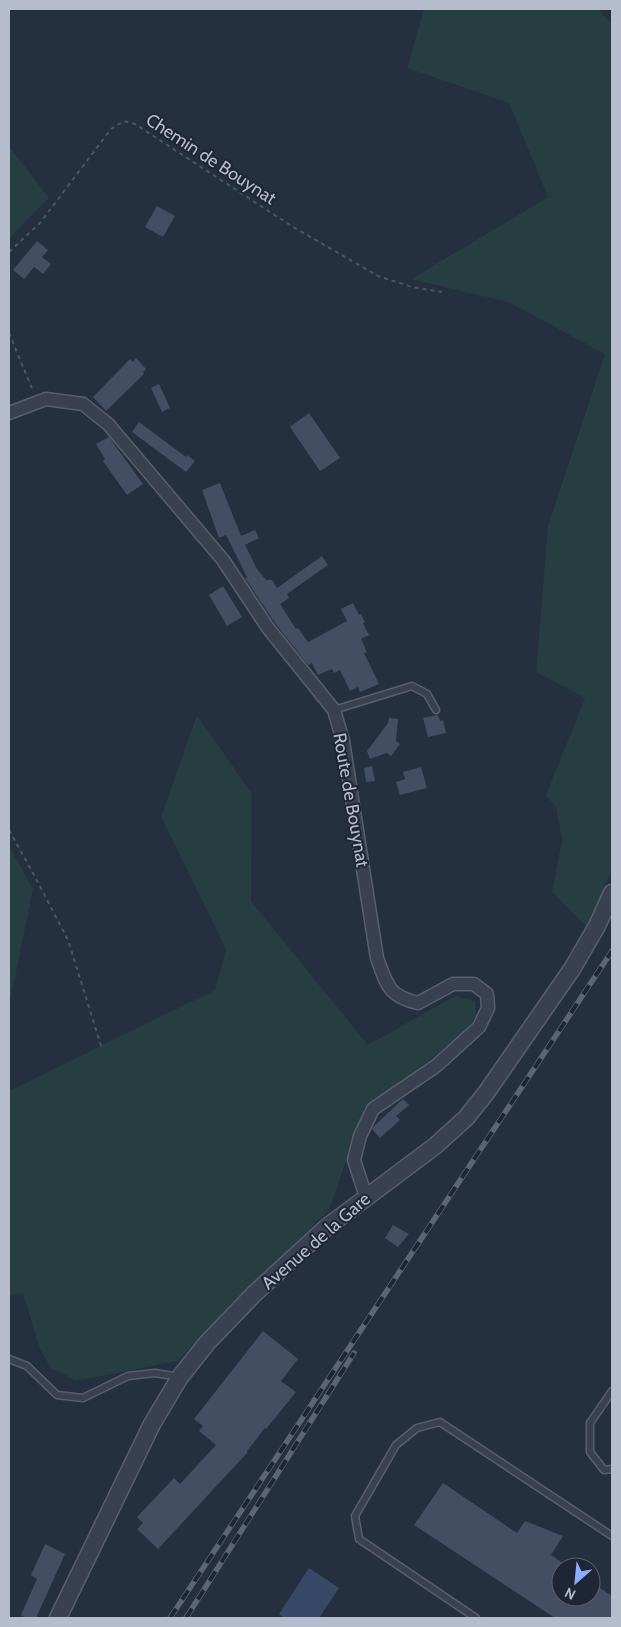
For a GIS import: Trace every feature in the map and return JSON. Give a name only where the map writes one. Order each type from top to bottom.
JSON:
[{"type":"street","name":"Route de Bouynat","points":[[9,413],[46,399],[83,404],[108,424],[223,560],[268,628],[334,710],[343,740],[377,958],[388,987],[403,999],[418,1003],[454,984],[474,984],[486,994],[488,1008],[479,1027],[436,1066],[373,1109],[360,1136],[354,1160],[366,1197]]},
{"type":"street","name":"Avenue de la Gare","points":[[58,1618],[152,1424],[180,1377],[207,1343],[254,1294],[327,1227],[436,1146],[466,1118],[486,1093],[572,969],[597,926],[612,893]]},
{"type":"lane","points":[[334,710],[412,686],[428,694],[436,710]]},
{"type":"lane","points":[[9,1359],[27,1366],[56,1395],[83,1398],[128,1376],[155,1373],[180,1377]]},
{"type":"lane","points":[[612,1391],[590,1423],[590,1452],[604,1470],[612,1469]]},
{"type":"lane","points":[[476,1618],[359,1539],[355,1516],[396,1445],[416,1428],[440,1422],[612,1536]]},
{"type":"path","name":"Chemin de Bouynat","points":[[9,252],[40,222],[111,130],[124,121],[135,124],[293,227],[378,276],[412,287],[442,292]]},
{"type":"path","points":[[9,333],[37,403]]},
{"type":"path","points":[[9,830],[68,940],[102,1050]]},
{"type":"green space","points":[[424,9],[598,9],[612,24],[612,869],[588,928],[552,892],[562,840],[556,807],[546,795],[585,698],[536,672],[548,526],[605,354],[508,302],[411,279],[548,197],[509,103],[407,68]]},
{"type":"green space","points":[[9,146],[49,198],[9,239]]},
{"type":"green space","points":[[197,715],[252,794],[251,901],[368,1045],[455,996],[475,1001],[476,1015],[466,1033],[364,1109],[329,1210],[177,1361],[77,1381],[51,1368],[40,1349],[23,1294],[9,1295],[9,1091],[215,990],[226,949],[161,817]]},
{"type":"green space","points":[[9,846],[33,889],[11,997],[9,998]]},
{"type":"water","points":[[309,1568],[339,1588],[319,1618],[285,1618],[279,1614]]},
{"type":"building","points":[[157,206],[175,216],[163,237],[145,227]]},
{"type":"building","points":[[37,241],[48,250],[42,257],[51,264],[43,274],[34,267],[24,279],[13,270]]},
{"type":"building","points":[[136,358],[146,369],[143,372],[144,374],[106,411],[93,397],[130,359],[133,362]]},
{"type":"building","points":[[159,384],[170,408],[162,412],[151,388]]},
{"type":"building","points":[[309,413],[340,458],[320,471],[290,427]]},
{"type":"building","points":[[139,422],[186,457],[187,455],[195,461],[186,472],[132,432]]},
{"type":"building","points":[[109,437],[143,484],[127,495],[103,461],[105,459],[96,444]]},
{"type":"building","points":[[220,483],[241,536],[255,530],[259,538],[245,545],[257,569],[266,580],[272,580],[277,588],[322,556],[328,565],[287,594],[289,598],[280,604],[296,629],[298,628],[308,642],[347,621],[341,609],[353,603],[365,622],[363,623],[369,635],[361,639],[367,652],[364,653],[379,684],[360,692],[358,687],[350,691],[340,670],[334,673],[332,669],[318,675],[312,663],[308,665],[275,623],[245,578],[247,577],[226,535],[219,538],[202,490]]},
{"type":"building","points":[[223,586],[242,617],[227,626],[209,595]]},
{"type":"building","points":[[438,715],[440,721],[443,720],[446,733],[428,737],[423,718]]},
{"type":"building","points":[[389,718],[398,719],[396,741],[400,744],[391,756],[387,753],[370,759],[367,751],[388,723]]},
{"type":"building","points":[[372,766],[375,781],[366,782],[364,768]]},
{"type":"building","points":[[421,767],[427,788],[400,795],[396,782],[405,779],[403,772]]},
{"type":"building","points":[[403,1099],[409,1105],[396,1116],[400,1120],[380,1138],[372,1129]]},
{"type":"building","points":[[393,1225],[409,1234],[398,1247],[385,1238]]},
{"type":"building","points":[[263,1331],[298,1359],[281,1381],[296,1392],[265,1428],[247,1453],[158,1549],[137,1529],[143,1523],[137,1517],[174,1478],[180,1484],[216,1445],[199,1431],[203,1426],[194,1419]]},
{"type":"building","points":[[443,1483],[517,1533],[525,1521],[563,1536],[551,1555],[554,1557],[551,1557],[551,1607],[601,1607],[601,1589],[612,1596],[612,1618],[555,1618],[414,1525]]},
{"type":"building","points":[[45,1544],[65,1554],[36,1618],[26,1618],[21,1615],[37,1579],[31,1575]]},
{"type":"railway","points":[[170,1618],[612,951]]},
{"type":"railway","points":[[186,1618],[354,1353]]}]
